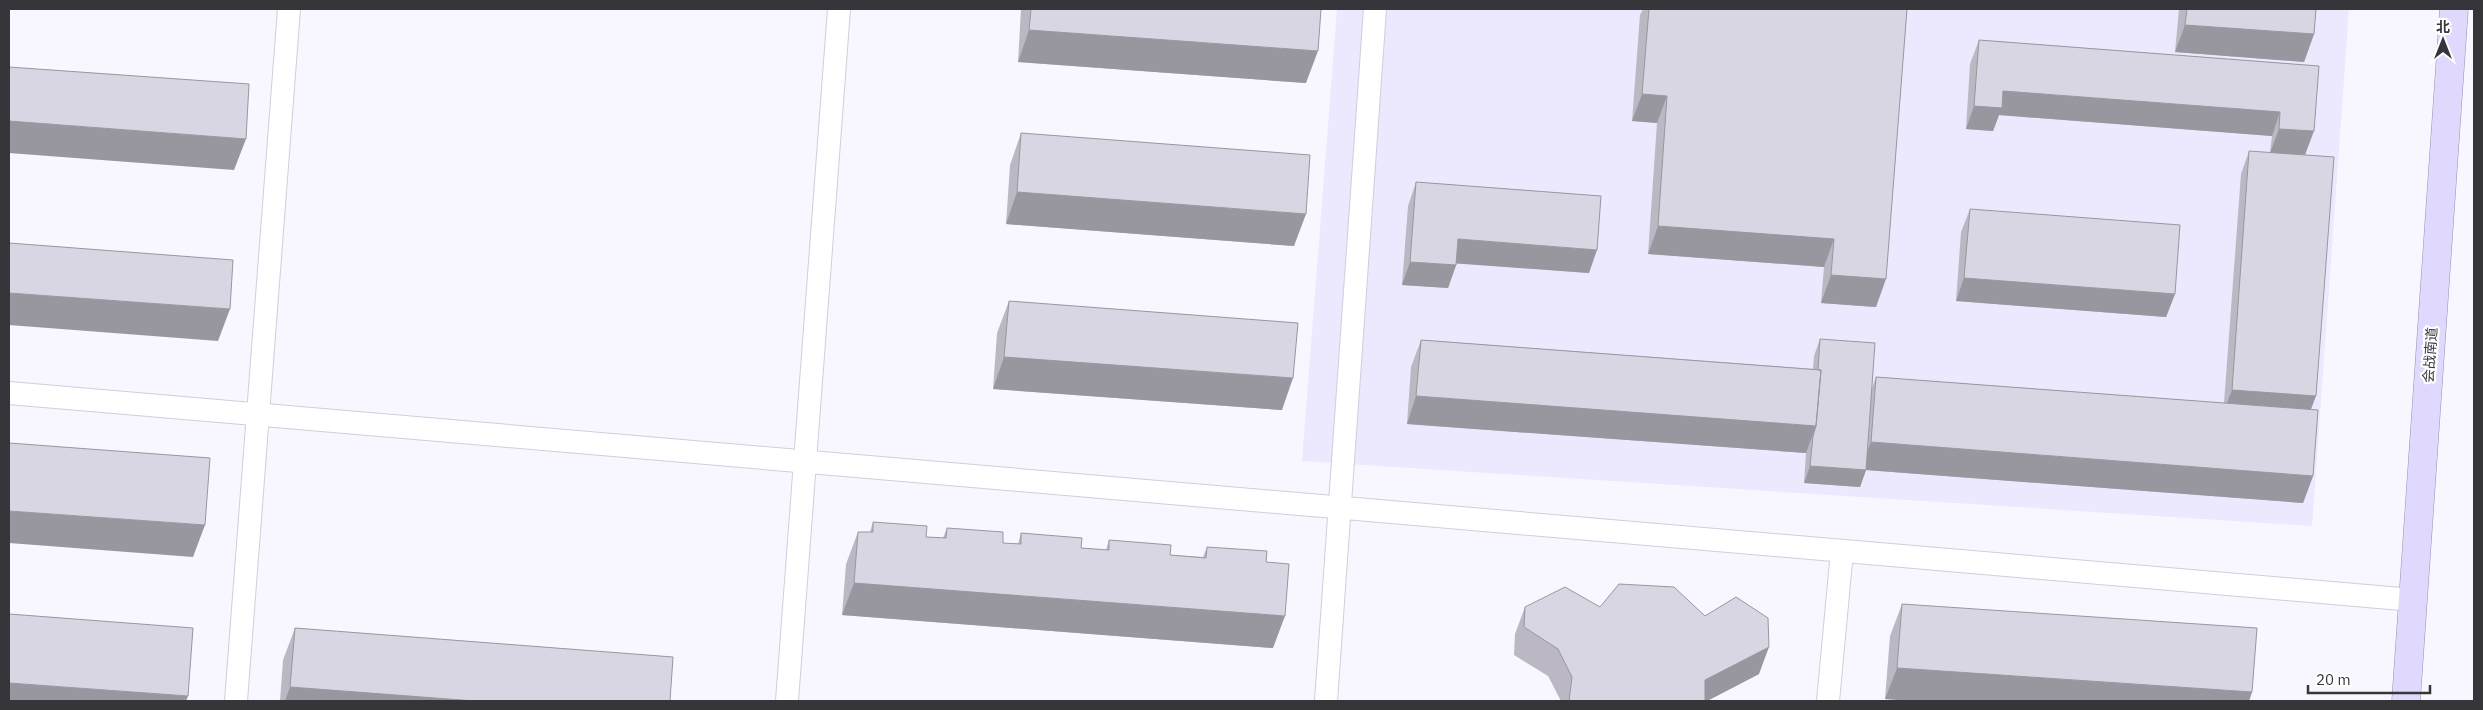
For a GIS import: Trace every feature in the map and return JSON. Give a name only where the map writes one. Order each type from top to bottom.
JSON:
[{"type":"main road","name":"会战南道","points":[[2406,701],[2454,9]]},
{"type":"lane","points":[[236,701],[289,9]]},
{"type":"lane","points":[[787,701],[839,9]]},
{"type":"lane","points":[[1326,701],[1375,9]]},
{"type":"lane","points":[[9,393],[2413,600]]},
{"type":"lane","points":[[1828,701],[1842,551]]},
{"type":"shaded area","points":[[1337,9],[2349,9],[2312,526],[1302,461]]},
{"type":"building","points":[[1031,9],[1321,9],[1318,51],[1029,30]]},
{"type":"building","points":[[1649,9],[1907,9],[1886,279],[1831,275],[1834,239],[1658,226],[1667,96],[1642,94]]},
{"type":"building","points":[[2187,9],[2316,9],[2314,34],[2185,25]]},
{"type":"building","points":[[1979,40],[2319,66],[2314,131],[2279,129],[2280,112],[2003,91],[2002,108],[1974,106]]},
{"type":"building","points":[[9,67],[249,84],[246,139],[9,121]]},
{"type":"building","points":[[1021,133],[1310,155],[1306,214],[1017,192]]},
{"type":"building","points":[[2249,151],[2334,157],[2316,396],[2232,390]]},
{"type":"building","points":[[1416,182],[1601,196],[1597,250],[1458,239],[1456,265],[1410,262]]},
{"type":"building","points":[[1970,209],[2180,225],[2175,294],[1964,278]]},
{"type":"building","points":[[9,243],[233,260],[230,309],[9,293]]},
{"type":"building","points":[[1009,301],[1298,323],[1293,378],[1004,357]]},
{"type":"building","points":[[1820,339],[1875,343],[1866,470],[1810,466],[1821,370],[1818,370]]},
{"type":"building","points":[[1421,340],[1821,370],[1816,426],[1416,396]]},
{"type":"building","points":[[1876,377],[2318,410],[2313,476],[1871,442]]},
{"type":"building","points":[[9,443],[210,458],[205,525],[9,511]]},
{"type":"building","points":[[873,522],[927,526],[926,537],[946,538],[947,528],[1003,532],[1003,543],[1021,544],[1021,533],[1082,538],[1081,548],[1109,550],[1109,540],[1171,545],[1170,555],[1206,558],[1207,547],[1267,551],[1266,562],[1289,564],[1285,616],[854,583],[858,532],[873,532]]},
{"type":"building","points":[[1619,584],[1674,587],[1705,616],[1736,597],[1768,618],[1769,647],[1705,680],[1705,701],[1569,701],[1572,677],[1558,649],[1524,627],[1525,607],[1565,587],[1600,607]]},
{"type":"building","points":[[1902,604],[2257,628],[2252,692],[1897,668]]},
{"type":"building","points":[[9,614],[193,628],[188,696],[9,683]]},
{"type":"building","points":[[295,628],[673,657],[670,701],[475,701],[290,687]]}]
